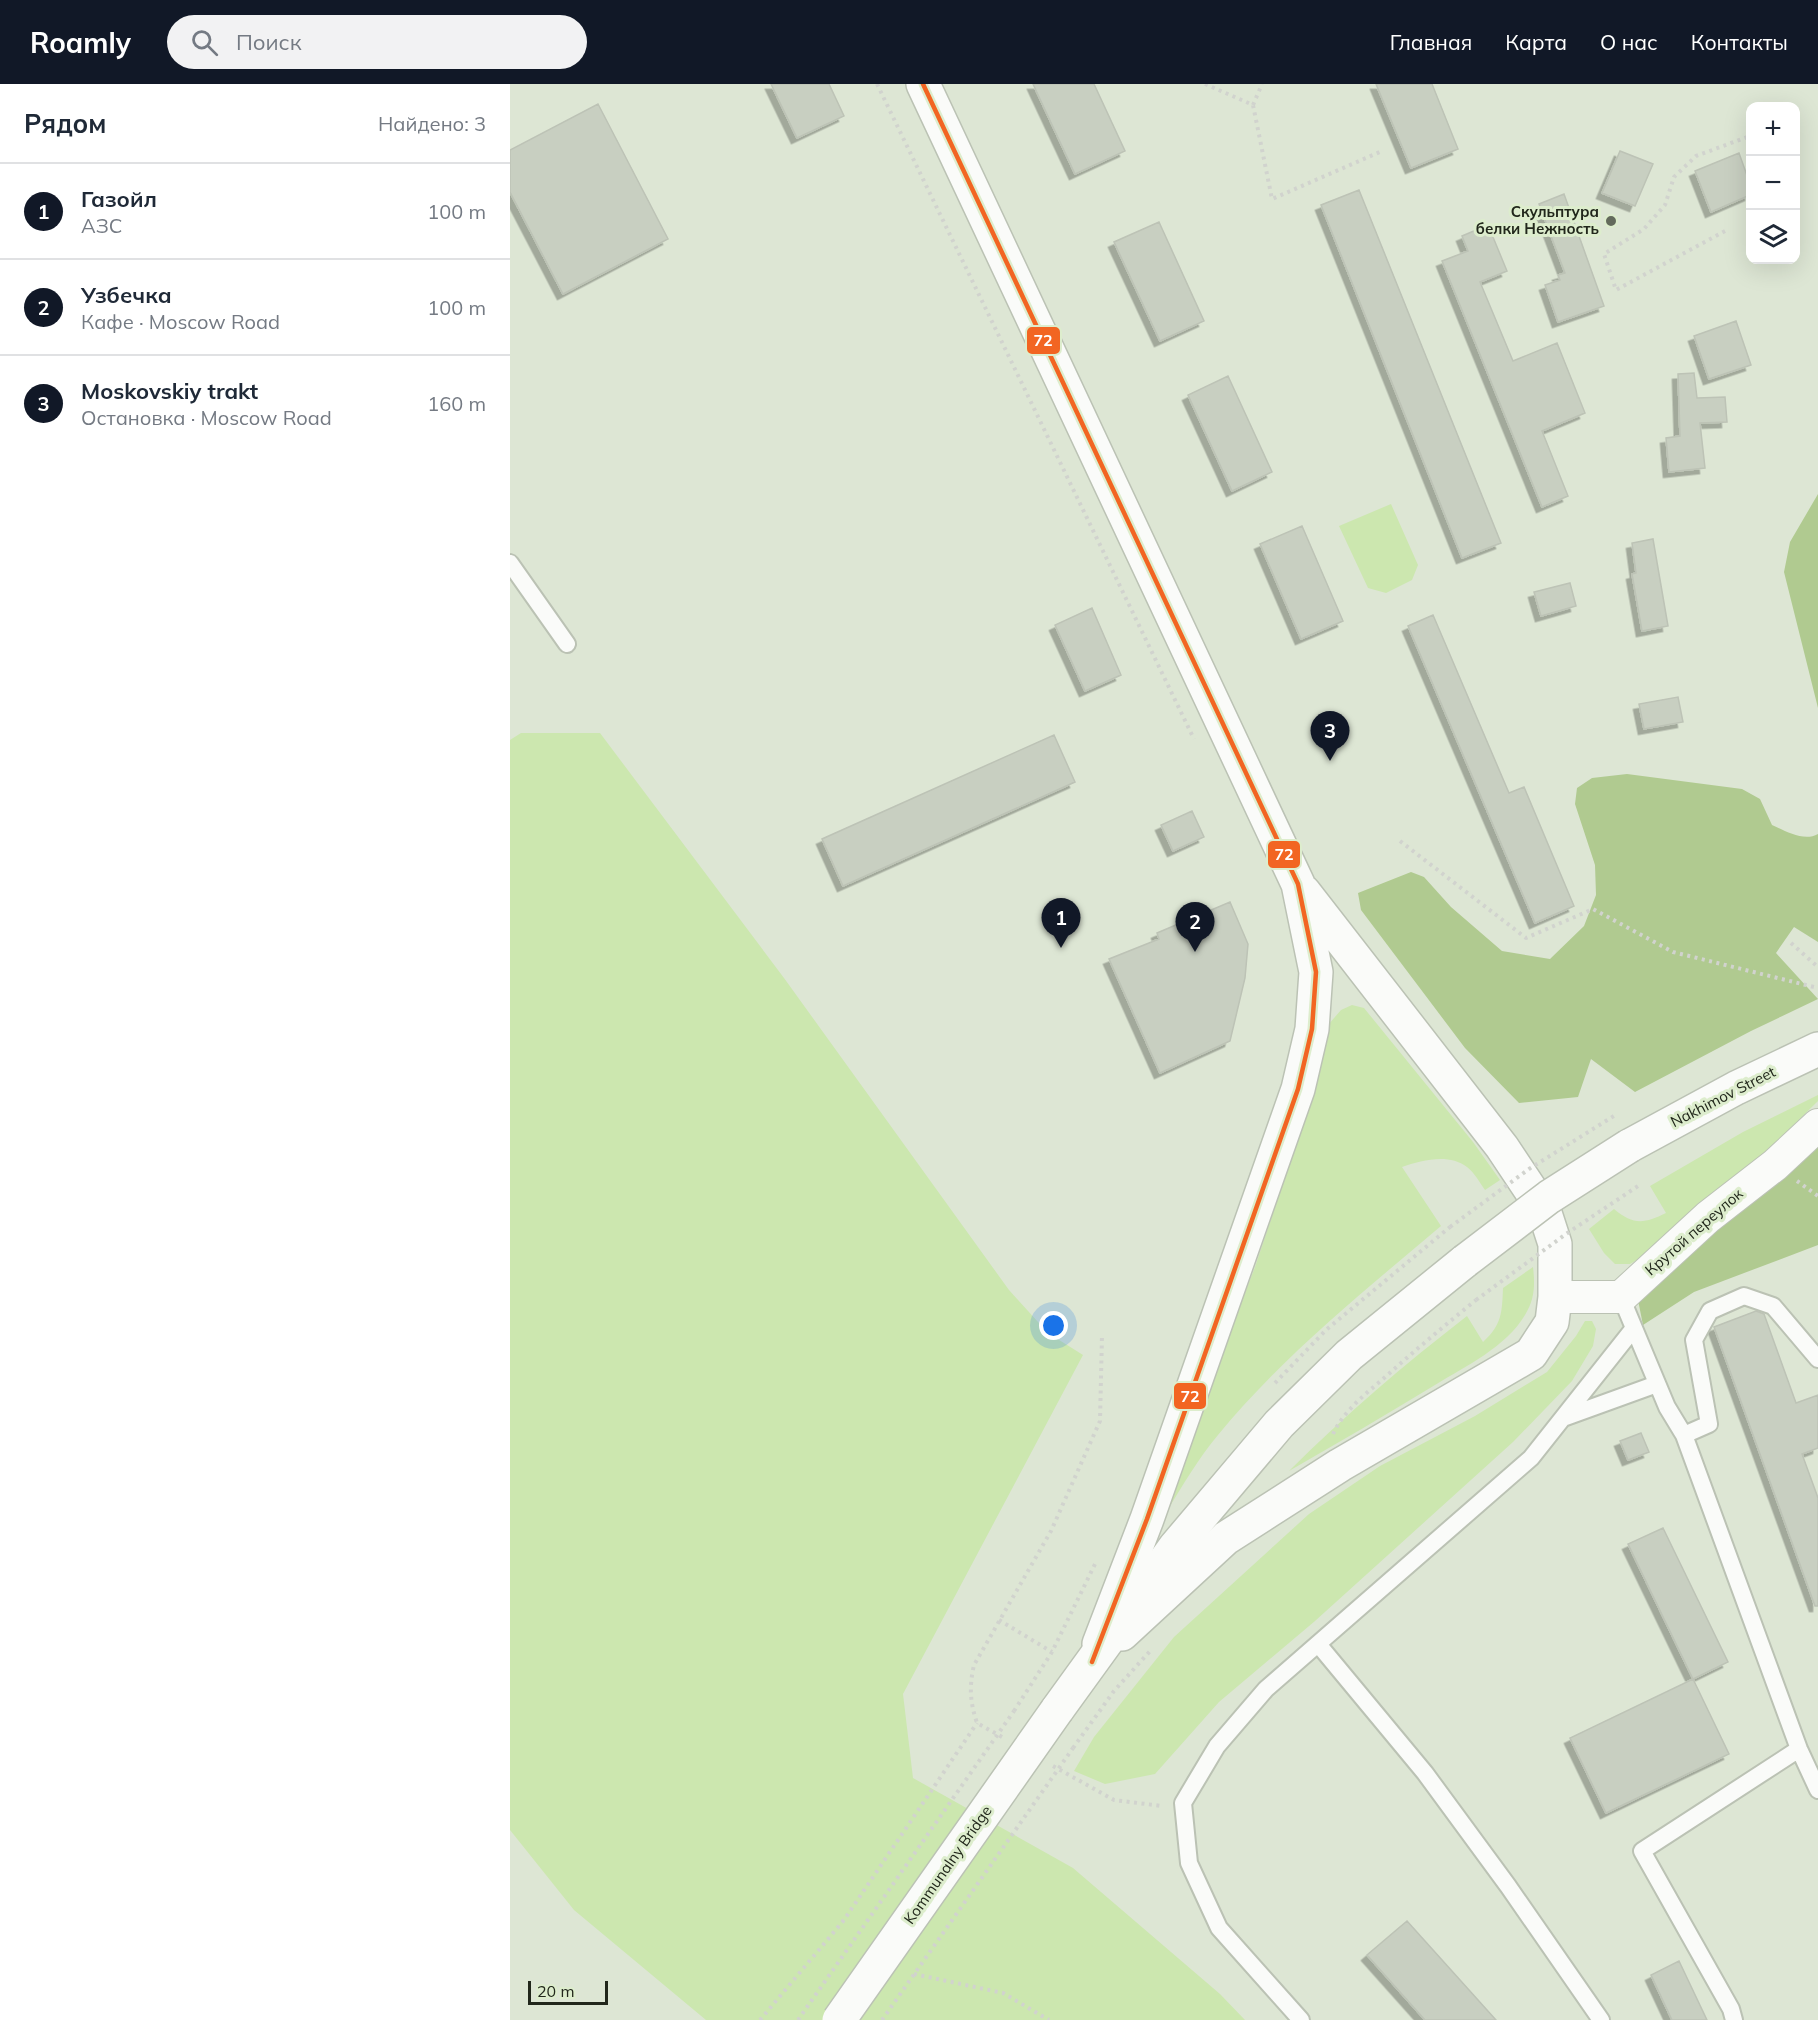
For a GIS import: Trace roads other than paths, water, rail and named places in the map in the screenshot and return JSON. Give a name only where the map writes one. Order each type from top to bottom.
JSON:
[{"type":"main road","points":[[923,84],[1298,885],[1316,972],[1312,1029],[1298,1089],[1147,1519],[1092,1662]]},
{"type":"main road","points":[[1092,1662],[1226,1538],[1340,1465],[1531,1354],[1552,1322],[1555,1297],[1554,1244],[1544,1210],[1502,1147],[1298,885]]},
{"type":"main road","name":"Nakhimov Street","points":[[1092,1662],[1176,1547],[1279,1424],[1349,1355],[1465,1261],[1550,1197],[1629,1146],[1736,1089],[1818,1049]]},
{"type":"main road","name":"Kommunalny Bridge","points":[[839,2020],[1092,1662]]},
{"type":"street","name":"Крутой переулок","points":[[1621,1297],[1708,1217],[1775,1165],[1818,1125]]},
{"type":"street","points":[[1555,1297],[1621,1297]]},
{"type":"lane","points":[[510,563],[567,644]]},
{"type":"lane","points":[[1684,1435],[1709,1424],[1694,1340],[1710,1311],[1744,1296],[1773,1306],[1818,1359]]},
{"type":"lane","points":[[1621,1297],[1667,1407],[1684,1435],[1798,1749],[1818,1790]]},
{"type":"lane","points":[[1301,2020],[1220,1928],[1189,1863],[1183,1803],[1217,1746],[1266,1689],[1531,1458],[1634,1328]]},
{"type":"lane","points":[[1563,1418],[1657,1384]]},
{"type":"lane","points":[[1318,1644],[1425,1773],[1508,1886],[1601,2020]]},
{"type":"lane","points":[[1734,2020],[1731,2010],[1642,1851],[1798,1749]]},
{"type":"place","name":"Скульптура белки Нежность","points":[[1611,221]]},
{"type":"place","name":"Moskovskiy trakt","points":[[1330,761]]},
{"type":"place","name":"Газойл","points":[[1061,948]]},
{"type":"place","name":"Узбечка","points":[[1195,952]]}]
